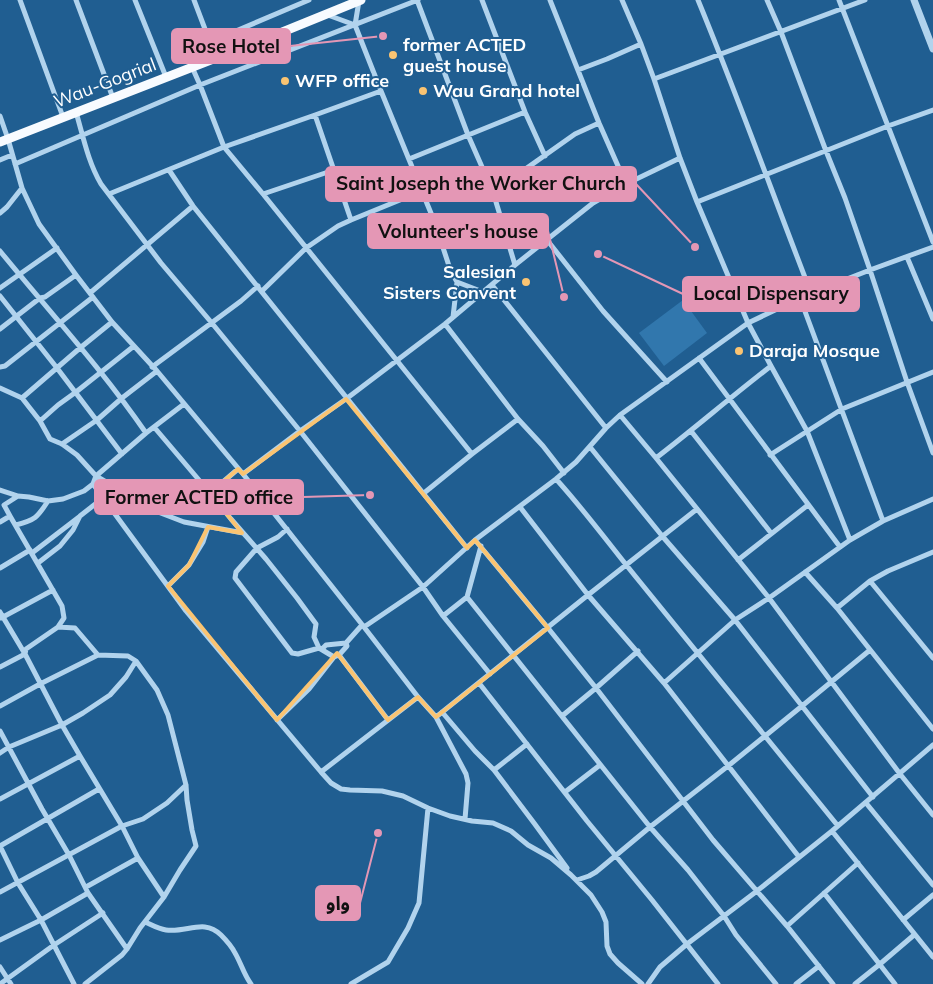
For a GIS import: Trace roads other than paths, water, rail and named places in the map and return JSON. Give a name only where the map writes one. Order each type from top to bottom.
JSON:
[{"type":"main road","name":"Wau-Gogrial","points":[[4,140],[360,0]]},
{"type":"street","points":[[20,0],[63,117]]},
{"type":"street","points":[[76,0],[113,98]]},
{"type":"street","points":[[135,0],[166,77]]},
{"type":"street","points":[[194,0],[216,58]]},
{"type":"street","points":[[210,42],[309,0]]},
{"type":"street","points":[[360,0],[355,25],[435,223],[450,270],[456,282],[453,317]]},
{"type":"street","points":[[15,164],[200,85],[418,0],[468,135],[493,192],[516,264]]},
{"type":"street","points":[[482,0],[525,112],[545,156]]},
{"type":"street","points":[[550,0],[599,123],[626,184]]},
{"type":"street","points":[[622,0],[654,79],[680,158],[697,202],[748,323],[807,430],[850,540]]},
{"type":"street","points":[[698,0],[811,293]]},
{"type":"street","points":[[767,0],[845,198],[906,382],[933,453]]},
{"type":"street","points":[[839,0],[933,242]]},
{"type":"street","points":[[654,79],[865,0]]},
{"type":"street","points":[[914,0],[933,49]]},
{"type":"street","points":[[325,14],[355,25]]},
{"type":"street","points":[[578,70],[641,44]]},
{"type":"street","points":[[192,67],[224,147],[472,454]]},
{"type":"street","points":[[109,194],[224,147],[381,90]]},
{"type":"street","points":[[697,202],[933,110]]},
{"type":"street","points":[[76,112],[96,176],[109,194],[161,263],[300,431],[490,674]]},
{"type":"street","points":[[409,159],[525,112]]},
{"type":"street","points":[[315,115],[351,220]]},
{"type":"street","points":[[0,116],[4,140],[12,155],[22,188],[38,224],[112,322],[157,371],[243,474],[418,697],[436,717],[466,774],[468,783],[465,819]]},
{"type":"street","points":[[493,192],[575,134],[599,123]]},
{"type":"street","points":[[0,160],[12,155]]},
{"type":"street","points":[[243,474],[445,324],[516,264],[593,203],[626,184],[680,158]]},
{"type":"street","points":[[169,170],[193,206],[467,548]]},
{"type":"street","points":[[263,194],[334,170]]},
{"type":"street","points":[[0,213],[22,188]]},
{"type":"street","points":[[152,367],[211,322],[260,289],[306,248],[338,226],[422,191]]},
{"type":"street","points":[[0,367],[5,366],[61,323],[193,206]]},
{"type":"street","points":[[547,240],[603,311],[667,382]]},
{"type":"street","points":[[277,720],[309,689],[347,646],[346,643],[363,626],[423,587],[475,540],[564,473],[620,415],[699,358],[748,323],[800,298],[933,247]]},
{"type":"street","points":[[0,288],[57,248]]},
{"type":"street","points":[[0,251],[122,398],[146,433]]},
{"type":"street","points":[[907,257],[933,319]]},
{"type":"street","points":[[0,330],[40,298],[45,297],[76,275]]},
{"type":"street","points":[[456,282],[483,292]]},
{"type":"street","points":[[492,285],[606,428]]},
{"type":"street","points":[[0,296],[122,454]]},
{"type":"street","points":[[800,298],[883,521]]},
{"type":"street","points":[[22,398],[112,322]]},
{"type":"street","points":[[445,324],[518,419],[543,446],[564,473]]},
{"type":"street","points":[[40,421],[134,346]]},
{"type":"street","points":[[699,358],[840,547]]},
{"type":"street","points":[[656,458],[771,366]]},
{"type":"street","points":[[62,444],[97,420],[157,371]]},
{"type":"street","points":[[770,455],[842,409],[933,372]]},
{"type":"street","points":[[0,388],[22,398],[40,421],[50,438],[62,444],[76,455],[96,476],[158,512],[184,522],[243,533]]},
{"type":"street","points":[[0,490],[18,496],[48,501],[63,499],[84,491],[92,484],[96,476],[146,433],[184,404]]},
{"type":"street","points":[[620,415],[769,598],[900,774],[933,815]]},
{"type":"street","points":[[424,493],[518,419]]},
{"type":"street","points":[[154,427],[297,598],[316,624],[314,637],[320,649],[337,656],[388,720]]},
{"type":"street","points":[[691,431],[771,533]]},
{"type":"street","points":[[590,447],[663,537],[735,620],[873,797]]},
{"type":"street","points":[[210,493],[238,469]]},
{"type":"street","points":[[556,479],[838,826]]},
{"type":"street","points":[[92,484],[186,611],[331,783],[350,790],[382,791],[403,796],[450,816],[493,823],[511,831],[528,845],[551,858],[577,880],[590,895],[602,912],[606,922],[607,946],[610,954],[642,984]]},
{"type":"street","points":[[0,667],[25,654],[26,649],[58,627],[64,618],[62,606],[4,504],[18,496]]},
{"type":"street","points":[[0,568],[31,551],[103,498]]},
{"type":"street","points":[[664,683],[735,620],[850,540],[883,521],[933,499]]},
{"type":"street","points":[[16,525],[30,521],[38,515],[48,501]]},
{"type":"street","points":[[738,560],[808,505]]},
{"type":"street","points":[[520,507],[588,595],[664,683],[799,857]]},
{"type":"street","points":[[436,717],[697,509]]},
{"type":"street","points":[[0,522],[10,516]]},
{"type":"street","points":[[38,563],[60,546],[73,530],[80,516]]},
{"type":"street","points":[[168,586],[189,566],[203,542],[208,527]]},
{"type":"street","points":[[287,529],[278,537],[257,548],[236,572],[237,580],[292,653],[298,654],[320,649],[326,645],[346,643]]},
{"type":"street","points":[[475,540],[596,688],[713,840],[787,926],[833,984]]},
{"type":"street","points":[[443,616],[467,597],[481,546]]},
{"type":"street","points":[[838,608],[870,581],[888,571],[933,552]]},
{"type":"street","points":[[805,572],[838,608],[933,729]]},
{"type":"street","points":[[870,581],[933,658]]},
{"type":"street","points":[[53,590],[1,616],[25,654],[62,725],[122,826],[138,858],[164,897]]},
{"type":"street","points":[[467,597],[650,827],[688,870],[724,916],[736,935],[776,984]]},
{"type":"street","points":[[58,627],[76,628],[98,655]]},
{"type":"street","points":[[577,880],[596,872],[870,650]]},
{"type":"street","points":[[562,716],[638,651]]},
{"type":"street","points":[[0,706],[98,655],[128,656],[136,661],[157,690],[168,715],[186,785],[196,846],[164,897],[140,928],[127,949],[85,984]]},
{"type":"street","points":[[0,753],[9,747],[62,725],[83,713],[110,694],[136,661]]},
{"type":"street","points":[[479,682],[718,984]]},
{"type":"street","points":[[321,772],[418,697]]},
{"type":"street","points":[[442,712],[494,770],[571,875]]},
{"type":"street","points":[[0,731],[87,890],[127,949]]},
{"type":"street","points":[[494,770],[527,744]]},
{"type":"street","points":[[648,984],[660,966],[832,831],[933,746]]},
{"type":"street","points":[[0,798],[80,756]]},
{"type":"street","points":[[565,792],[600,765]]},
{"type":"street","points":[[0,892],[122,826],[143,819],[167,803],[186,785]]},
{"type":"street","points":[[74,984],[41,920],[18,883],[0,846],[99,788]]},
{"type":"street","points":[[866,803],[933,885]]},
{"type":"street","points":[[351,984],[388,962],[416,911],[419,903],[428,808]]},
{"type":"street","points":[[832,831],[933,957]]},
{"type":"street","points":[[0,940],[41,920],[138,858]]},
{"type":"street","points":[[787,926],[858,863]]},
{"type":"street","points":[[824,893],[895,984]]},
{"type":"street","points":[[902,920],[933,894]]},
{"type":"street","points":[[0,984],[103,913]]},
{"type":"street","points":[[145,922],[167,931],[210,926],[221,935],[235,953],[251,984]]},
{"type":"street","points":[[854,984],[914,935]]},
{"type":"street","points":[[796,984],[819,966]]},
{"type":"street","points":[[0,968],[11,984]]},
{"type":"place","name":"Rose Hotel","points":[[383,36]]},
{"type":"place","name":"former ACTED guest house","points":[[393,55]]},
{"type":"place","name":"WFP office","points":[[285,81]]},
{"type":"place","name":"Wau Grand hotel","points":[[423,91]]},
{"type":"place","name":"Saint Joseph the Worker Church","points":[[695,247]]},
{"type":"place","name":"Local Dispensary","points":[[598,254]]},
{"type":"place","name":"Salesian Sisters Convent","points":[[526,282]]},
{"type":"place","name":"Volunteer's house","points":[[564,297]]},
{"type":"place","name":"Daraja Mosque","points":[[739,351]]},
{"type":"place","name":"Former ACTED office","points":[[370,495]]},
{"type":"place","name":"واو","points":[[378,833]]}]
